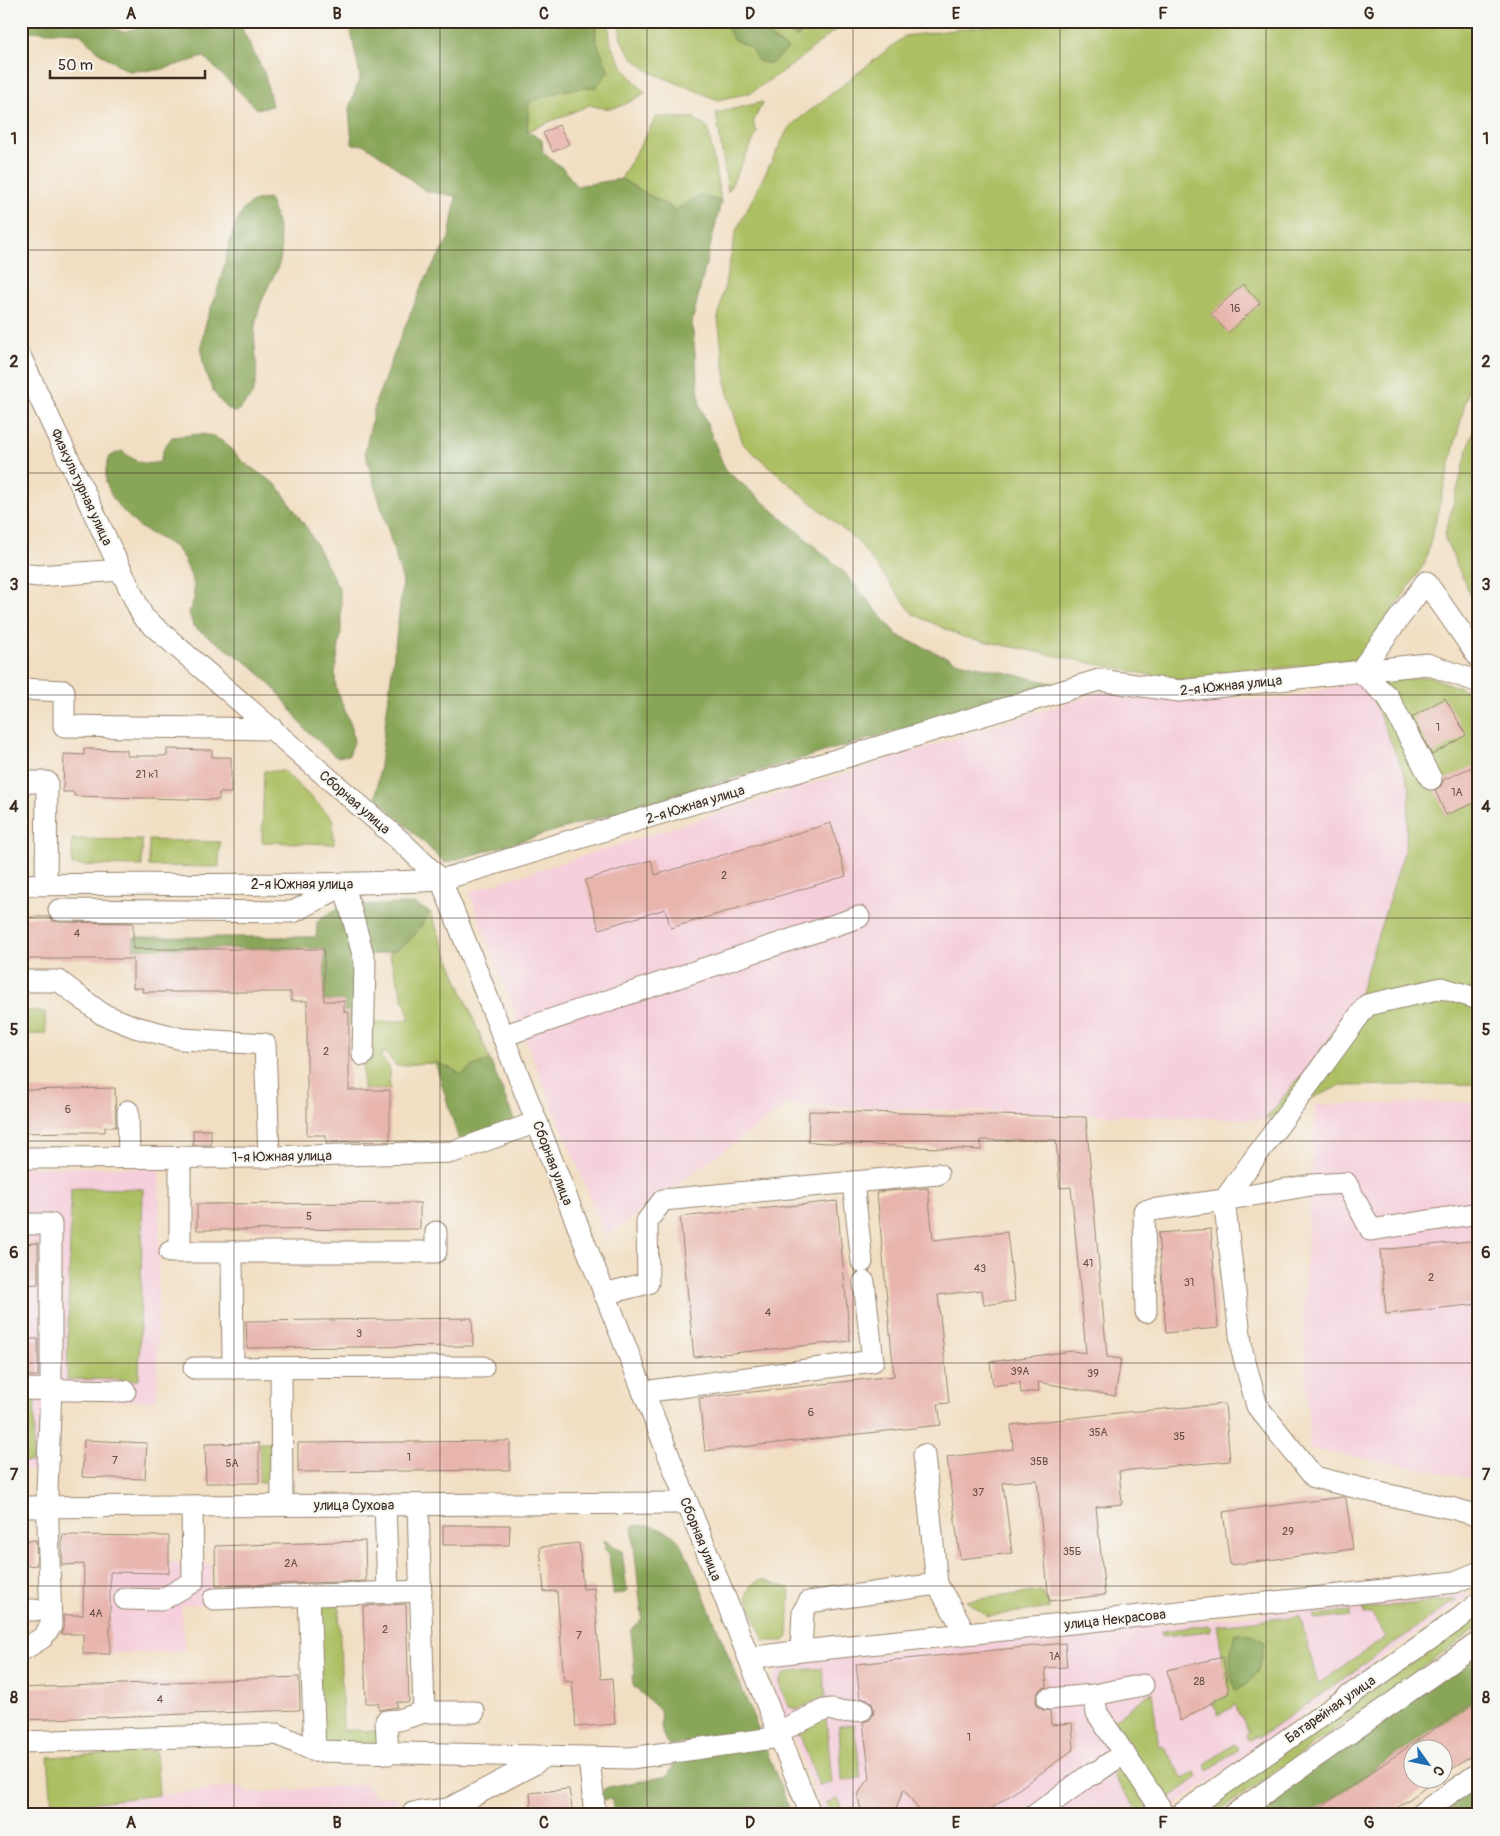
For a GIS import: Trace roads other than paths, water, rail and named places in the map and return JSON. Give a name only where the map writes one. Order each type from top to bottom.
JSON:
[{"type":"street","name":"Физкультурная улица","points":[[21,358],[143,616]]},
{"type":"street","points":[[21,574],[38,576],[121,570]]},
{"type":"street","points":[[1431,779],[1388,697],[1360,671],[1426,582],[1479,658]]},
{"type":"street","name":"Сборная улица","points":[[143,616],[404,845],[441,880],[811,1815]]},
{"type":"street","name":"2-я Южная улица","points":[[21,885],[344,885],[441,880],[1099,680],[1179,691],[1427,664],[1479,682]]},
{"type":"street","points":[[21,689],[64,691],[64,726],[273,729]]},
{"type":"street","points":[[21,782],[47,782],[46,885]]},
{"type":"street","points":[[59,910],[294,912],[344,885],[365,962],[363,1055]]},
{"type":"street","points":[[502,1036],[859,917]]},
{"type":"street","points":[[21,980],[59,981],[102,1014],[135,1027],[182,1039],[265,1044],[269,1157]]},
{"type":"street","points":[[1479,999],[1442,988],[1368,1005],[1224,1200],[1242,1351],[1256,1406],[1314,1477],[1479,1516]]},
{"type":"street","points":[[128,1111],[128,1157]]},
{"type":"street","name":"1-я Южная улица","points":[[21,1158],[269,1157],[453,1152],[537,1122]]},
{"type":"street","points":[[180,1157],[175,1251],[436,1252],[436,1232]]},
{"type":"street","points":[[604,1294],[648,1283],[646,1221],[663,1200],[938,1174]]},
{"type":"street","points":[[643,1392],[873,1361],[852,1182]]},
{"type":"street","points":[[1146,1312],[1144,1211],[1311,1185],[1346,1184],[1371,1230],[1479,1213]]},
{"type":"street","points":[[21,1224],[51,1224],[51,1389],[48,1507],[51,1626],[42,1638],[21,1651]]},
{"type":"street","points":[[232,1252],[233,1368]]},
{"type":"street","points":[[194,1368],[483,1367]]},
{"type":"street","points":[[281,1368],[282,1505]]},
{"type":"street","points":[[21,1389],[125,1392]]},
{"type":"street","points":[[924,1455],[937,1584],[960,1623],[961,1634]]},
{"type":"street","name":"улица Сухова","points":[[21,1507],[687,1503]]},
{"type":"street","points":[[385,1504],[388,1592]]},
{"type":"street","points":[[418,1505],[424,1712]]},
{"type":"street","points":[[125,1599],[161,1600],[193,1582],[192,1506]]},
{"type":"street","name":"улица Некрасова","points":[[749,1658],[1455,1582],[1479,1572]]},
{"type":"street","points":[[801,1651],[803,1612],[809,1602],[937,1584]]},
{"type":"street","points":[[214,1598],[421,1590]]},
{"type":"street","points":[[309,1595],[315,1751]]},
{"type":"street","name":"Батарейная улица","points":[[1180,1815],[1458,1620],[1479,1603]]},
{"type":"street","points":[[1233,1815],[1479,1642]]},
{"type":"street","points":[[1048,1699],[1094,1695],[1143,1685]]},
{"type":"street","points":[[1094,1695],[1097,1713],[1165,1815]]},
{"type":"street","points":[[21,1742],[277,1734],[315,1751],[639,1758],[779,1735],[824,1710],[830,1709],[840,1712],[862,1710]]},
{"type":"street","points":[[388,1754],[386,1720],[399,1720],[424,1712],[474,1712]]},
{"type":"street","points":[[1035,1815],[1124,1753]]},
{"type":"street","points":[[412,1812],[448,1809],[534,1764],[545,1756]]},
{"type":"street","points":[[590,1758],[595,1815]]},
{"type":"street","points":[[1419,1815],[1479,1774]]}]
